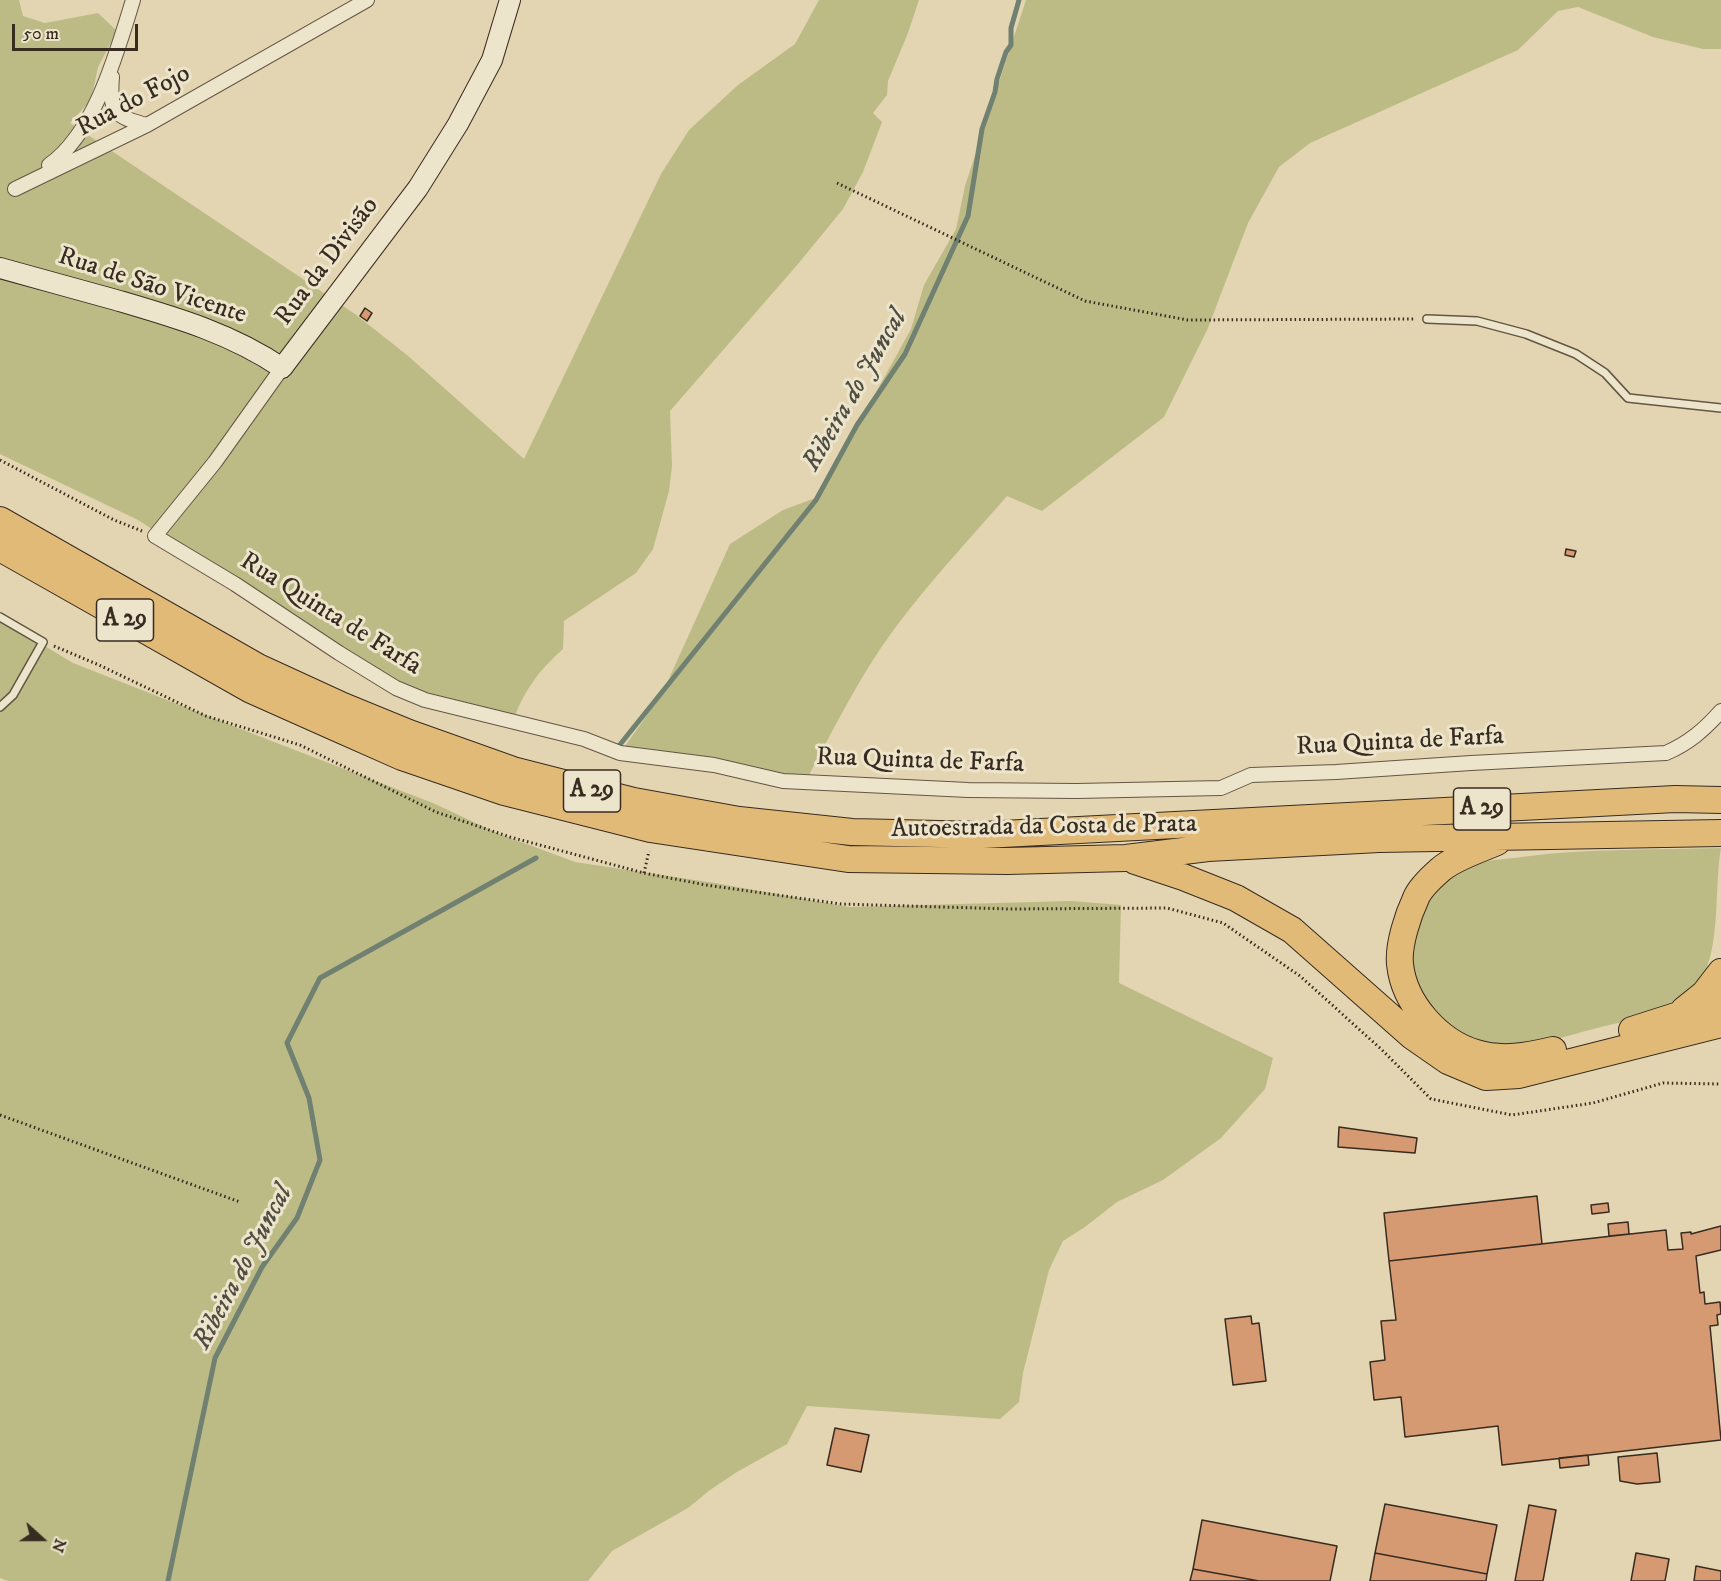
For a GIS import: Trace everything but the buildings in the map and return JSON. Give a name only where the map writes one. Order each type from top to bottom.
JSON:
[{"type":"highway","name":"Autoestrada da Costa de Prata","points":[[0,520],[258,667],[409,734],[513,770],[634,801],[739,820],[852,832],[982,835],[1675,799],[1721,800]]},
{"type":"highway","name":"Autoestrada da Costa de Prata","points":[[0,548],[251,690],[402,757],[504,792],[650,829],[848,858],[1007,861],[1126,858],[1208,849],[1357,840],[1721,833]]},
{"type":"highway","points":[[1508,837],[1442,868],[1417,896],[1404,931],[1400,964],[1408,994],[1424,1018],[1448,1040],[1476,1053],[1506,1058],[1532,1055],[1639,1028],[1721,1024]]},
{"type":"highway","points":[[1126,858],[1236,898],[1292,930],[1412,1036],[1448,1060],[1486,1077],[1519,1075],[1679,1025],[1704,1007],[1721,1004]]},
{"type":"highway","points":[[1679,1025],[1721,972]]},
{"type":"highway","points":[[1679,1025],[1721,1043]]},
{"type":"street","points":[[133,0],[112,69],[110,98],[117,113],[129,120],[147,125]]},
{"type":"street","name":"Rua do Fojo","points":[[112,69],[89,117],[61,157],[15,189],[147,125],[367,0]]},
{"type":"street","name":"Rua da Divisão","points":[[155,536],[214,462],[418,188],[458,124],[492,60],[510,0]]},
{"type":"street","name":"Rua de São Vicente","points":[[0,268],[193,323],[230,337],[282,368]]},
{"type":"street","name":"Rua Quinta de Farfa","points":[[155,536],[235,584],[396,688],[425,700],[584,739],[620,753],[714,765],[783,781],[968,790],[1077,791],[1221,788],[1251,775],[1666,753],[1694,738],[1721,711]]},
{"type":"lane","points":[[1427,319],[1477,321],[1526,334],[1576,354],[1605,373],[1628,398],[1721,408]]},
{"type":"lane","points":[[0,617],[43,642],[13,695],[0,707]]},
{"type":"path","points":[[837,183],[1085,302],[1188,320],[1427,319]]},
{"type":"path","points":[[0,460],[114,520],[155,536]]},
{"type":"path","points":[[43,642],[99,665],[206,716],[300,745],[436,812],[510,837],[644,873],[706,885],[841,904],[1010,909],[1167,908],[1223,922],[1300,976],[1381,1049],[1431,1099],[1512,1114],[1593,1103],[1663,1083],[1721,1084]]},
{"type":"path","points":[[644,873],[649,851]]},
{"type":"path","points":[[0,1115],[240,1203]]},
{"type":"shaded area","points":[[0,0],[19,0],[23,16],[45,23],[98,13],[117,31],[98,67],[91,100],[70,123],[355,314],[407,355],[524,459],[661,174],[689,130],[738,85],[795,44],[819,0],[919,0],[888,81],[887,95],[873,113],[882,122],[863,172],[843,209],[670,411],[672,466],[669,491],[653,549],[636,573],[564,621],[563,649],[534,680],[514,718],[490,708],[463,706],[417,692],[252,595],[138,520],[0,454]]},
{"type":"shaded area","points":[[1026,0],[1721,0],[1721,49],[1703,49],[1653,37],[1578,7],[1558,11],[1518,50],[1310,143],[1279,167],[1248,223],[1208,328],[1164,417],[1042,511],[1007,496],[937,576],[888,638],[839,718],[808,777],[673,756],[625,746],[662,694],[730,544],[783,510],[818,497],[911,329],[924,285],[956,229],[965,186]]},
{"type":"shaded area","points":[[0,619],[73,663],[433,803],[497,833],[575,862],[715,883],[849,907],[1071,901],[1121,905],[1119,983],[1273,1058],[1265,1089],[1221,1138],[1163,1180],[1117,1202],[1063,1241],[1049,1270],[1023,1373],[1019,1402],[1000,1419],[807,1406],[787,1444],[737,1472],[688,1508],[612,1551],[588,1581],[8,1581],[0,1578]]},
{"type":"shaded area","points":[[1721,848],[1712,951],[1707,966],[1701,980],[1693,989],[1663,1012],[1538,1043],[1504,1046],[1469,1037],[1442,1018],[1423,994],[1413,966],[1413,936],[1424,907],[1445,883],[1478,864],[1500,859],[1572,852]]},
{"type":"waterway","name":"Ribeira do Juncal","points":[[618,747],[816,500],[857,425],[905,354],[968,216],[982,129],[1006,52],[1011,45],[1011,28],[1019,0]]},
{"type":"waterway","name":"Ribeira do Juncal","points":[[168,1581],[215,1358],[262,1267],[297,1218],[320,1160],[309,1098],[287,1043],[320,978],[536,858]]}]
